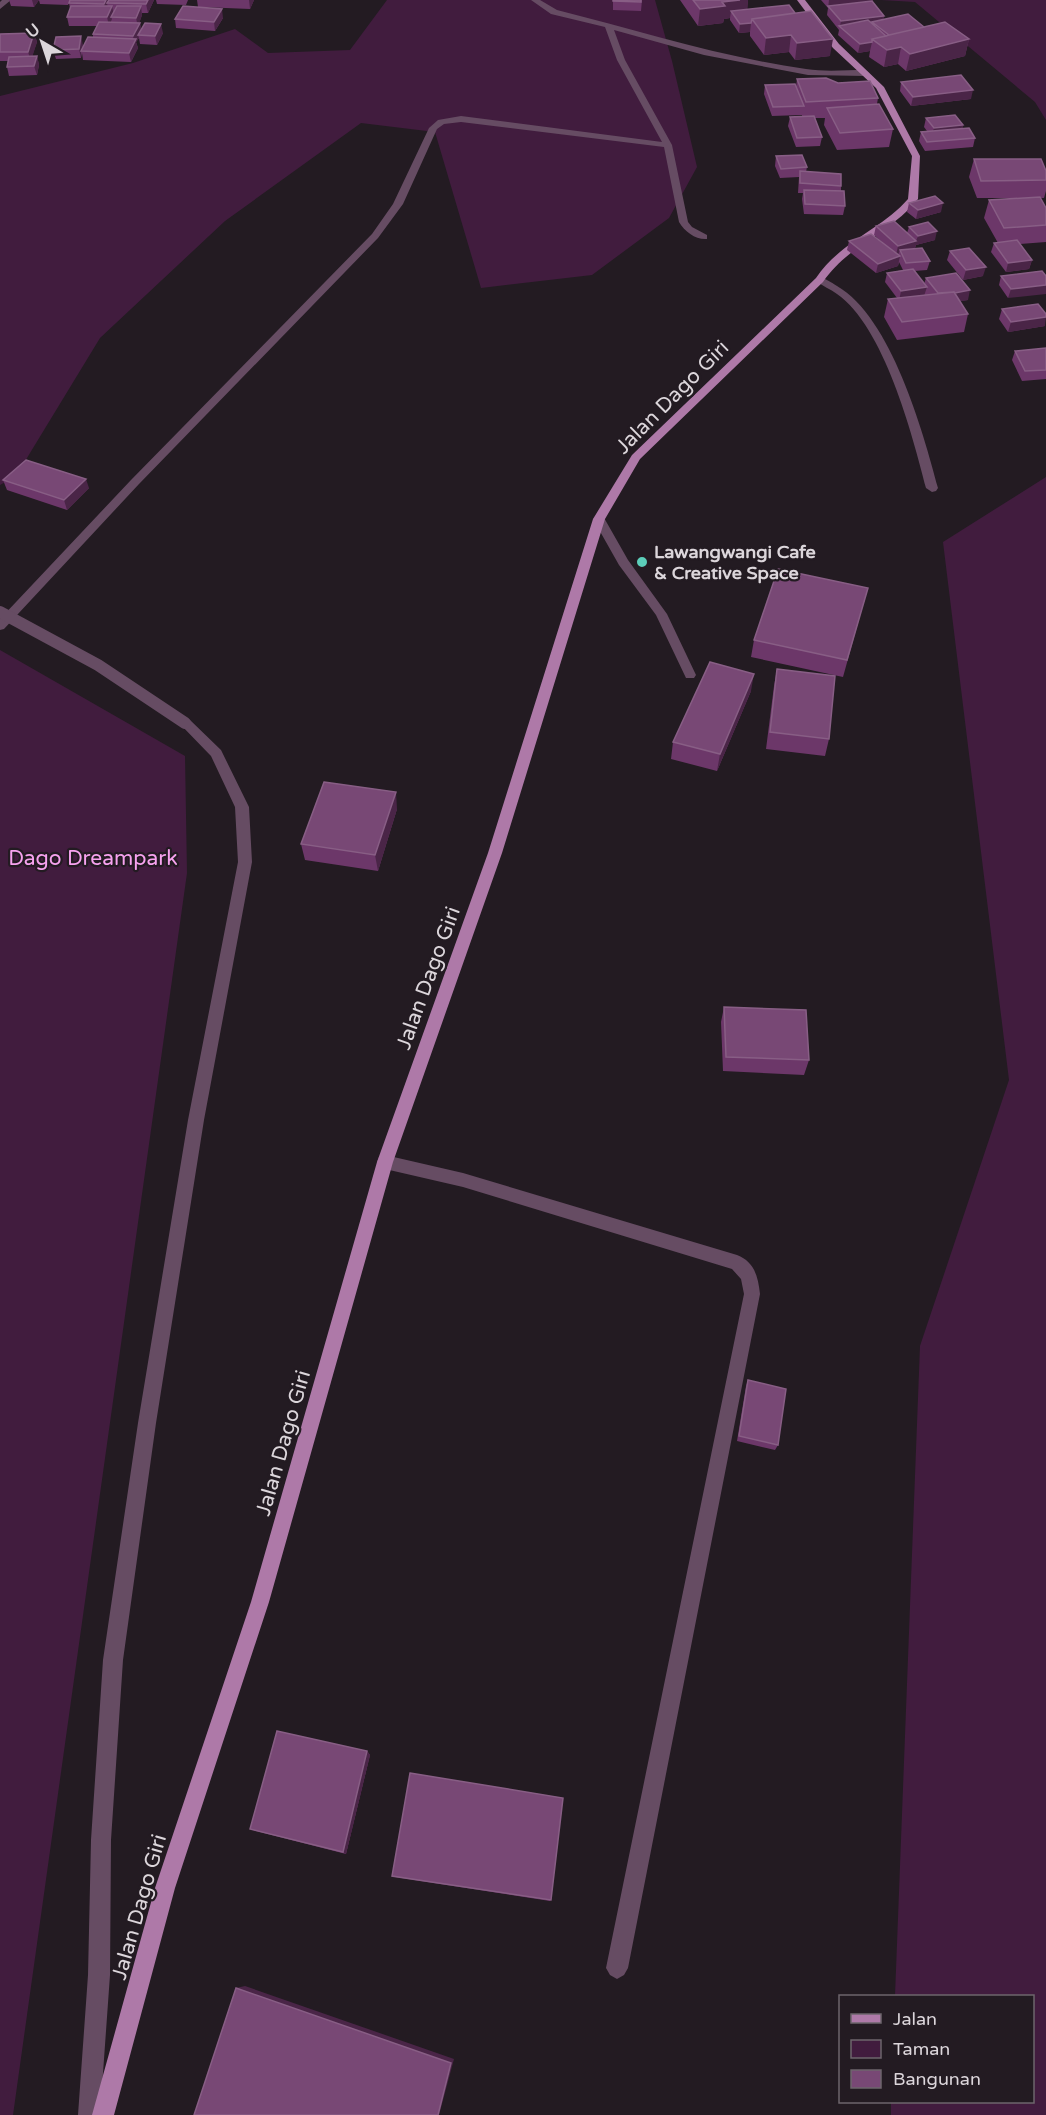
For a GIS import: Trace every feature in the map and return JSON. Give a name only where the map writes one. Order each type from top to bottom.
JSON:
[{"type":"main road","name":"Jalan Dago Giri","points":[[103,2115],[165,1888],[260,1602],[385,1162],[495,853],[598,519],[636,457],[820,280],[829,264],[843,251],[889,222],[913,199],[916,156],[880,87],[836,46],[801,0]]},
{"type":"street","points":[[0,7],[7,0]]},
{"type":"street","points":[[535,0],[554,12],[609,28],[668,41],[715,56],[808,72],[865,73]]},
{"type":"street","points":[[609,28],[621,60],[668,145],[673,159],[682,221],[689,230],[704,237]]},
{"type":"street","points":[[0,626],[135,482],[375,236],[398,204],[434,128],[441,122],[461,119],[668,145]]},
{"type":"street","points":[[820,280],[832,284],[852,301],[877,334],[923,448],[932,488]]},
{"type":"street","points":[[598,519],[623,562],[661,614],[690,675]]},
{"type":"street","points":[[0,612],[98,665],[185,723],[216,753],[242,807],[245,862],[192,1143],[147,1423],[113,1660],[101,1840],[99,1975],[89,2115]]},
{"type":"street","points":[[385,1162],[463,1180],[737,1263],[749,1275],[752,1294],[617,1968]]},
{"type":"green space","points":[[387,0],[655,0],[697,167],[669,218],[592,275],[481,288],[435,132],[361,123],[225,221],[100,338],[16,476],[0,485],[0,96],[133,63],[235,29],[268,53],[350,50]]},
{"type":"green space","points":[[881,0],[1046,0],[1046,120],[1035,102],[915,2]]},
{"type":"green space","points":[[1046,477],[1046,2115],[891,2115],[891,2103],[1034,2103],[1034,1995],[895,1995],[920,1346],[1009,1080],[943,542]]},
{"type":"green space","name":"Dago Dreampark","points":[[0,650],[185,756],[187,873],[13,2115],[0,2115]]},
{"type":"building","points":[[70,0],[106,0],[104,4],[69,3]]},
{"type":"building","points":[[109,0],[148,0],[146,4],[107,3]]},
{"type":"building","points":[[641,0],[641,2],[613,1]]},
{"type":"building","points":[[693,0],[740,0],[722,2],[725,6],[700,9]]},
{"type":"building","points":[[872,1],[884,16],[841,21],[828,6]]},
{"type":"building","points":[[789,5],[795,13],[752,19],[751,23],[740,24],[731,11]]},
{"type":"building","points":[[71,6],[112,6],[107,17],[67,17]]},
{"type":"building","points":[[117,6],[141,6],[136,18],[111,17]]},
{"type":"building","points":[[183,6],[222,9],[214,22],[175,19]]},
{"type":"building","points":[[811,11],[833,39],[797,43],[791,35],[766,38],[752,19]]},
{"type":"building","points":[[908,14],[924,27],[889,35],[872,22]]},
{"type":"building","points":[[868,20],[886,36],[860,44],[839,26]]},
{"type":"building","points":[[99,22],[140,23],[133,36],[93,34]]},
{"type":"building","points":[[945,22],[969,39],[910,54],[901,47],[887,50],[872,39]]},
{"type":"building","points":[[145,23],[161,24],[155,36],[138,35]]},
{"type":"building","points":[[34,33],[28,52],[0,52],[0,34]]},
{"type":"building","points":[[81,36],[79,49],[53,50],[56,37]]},
{"type":"building","points":[[88,37],[136,39],[129,53],[81,51]]},
{"type":"building","points":[[37,56],[34,66],[7,67],[9,57]]},
{"type":"building","points":[[961,75],[973,90],[913,97],[901,82]]},
{"type":"building","points":[[826,78],[838,83],[870,81],[878,98],[806,102],[797,79]]},
{"type":"building","points":[[795,84],[804,106],[773,107],[765,85]]},
{"type":"building","points":[[879,104],[893,129],[840,133],[827,108]]},
{"type":"building","points":[[955,115],[963,125],[934,128],[926,118]]},
{"type":"building","points":[[814,116],[822,137],[797,138],[790,117]]},
{"type":"building","points":[[969,128],[975,138],[927,142],[921,132]]},
{"type":"building","points":[[802,155],[807,167],[781,169],[776,156]]},
{"type":"building","points":[[974,159],[1041,159],[1046,171],[1046,180],[981,181]]},
{"type":"building","points":[[800,171],[841,174],[841,186],[800,183]]},
{"type":"building","points":[[804,190],[844,191],[845,206],[805,204]]},
{"type":"building","points":[[935,196],[943,203],[918,210],[909,203]]},
{"type":"building","points":[[1040,197],[1046,208],[1046,225],[1004,228],[989,200]]},
{"type":"building","points":[[894,221],[916,241],[898,246],[876,226]]},
{"type":"building","points":[[928,222],[937,231],[918,236],[909,227]]},
{"type":"building","points":[[871,234],[900,256],[878,264],[849,241]]},
{"type":"building","points":[[1017,240],[1032,260],[1008,263],[994,243]]},
{"type":"building","points":[[922,248],[930,261],[906,263],[900,250]]},
{"type":"building","points":[[969,248],[986,267],[966,270],[950,251]]},
{"type":"building","points":[[913,269],[927,287],[901,291],[887,273]]},
{"type":"building","points":[[1042,271],[1046,276],[1046,285],[1011,289],[1001,276]]},
{"type":"building","points":[[956,273],[970,290],[938,293],[926,278]]},
{"type":"building","points":[[954,292],[968,314],[902,322],[888,299]]},
{"type":"building","points":[[1038,304],[1046,317],[1011,322],[1002,309]]},
{"type":"building","points":[[1046,348],[1046,370],[1025,371],[1015,351]]},
{"type":"building","points":[[26,460],[86,479],[64,500],[3,480]]},
{"type":"building","points":[[778,569],[868,588],[847,660],[754,640]]},
{"type":"building","points":[[710,662],[754,674],[720,754],[673,742]]},
{"type":"building","points":[[777,669],[835,676],[829,739],[770,732]]},
{"type":"building","points":[[324,782],[396,792],[375,855],[301,844]]},
{"type":"building","points":[[724,1007],[806,1010],[809,1060],[726,1057]]},
{"type":"building","points":[[748,1380],[786,1389],[778,1445],[739,1436]]},
{"type":"building","points":[[277,1731],[367,1751],[343,1852],[250,1829]]},
{"type":"building","points":[[410,1773],[563,1798],[551,1900],[392,1876]]},
{"type":"building","points":[[236,1988],[451,2063],[438,2115],[194,2115]]},
{"type":"place","name":"Lawangwangi Cafe & Creative Space","points":[[642,562]]}]
